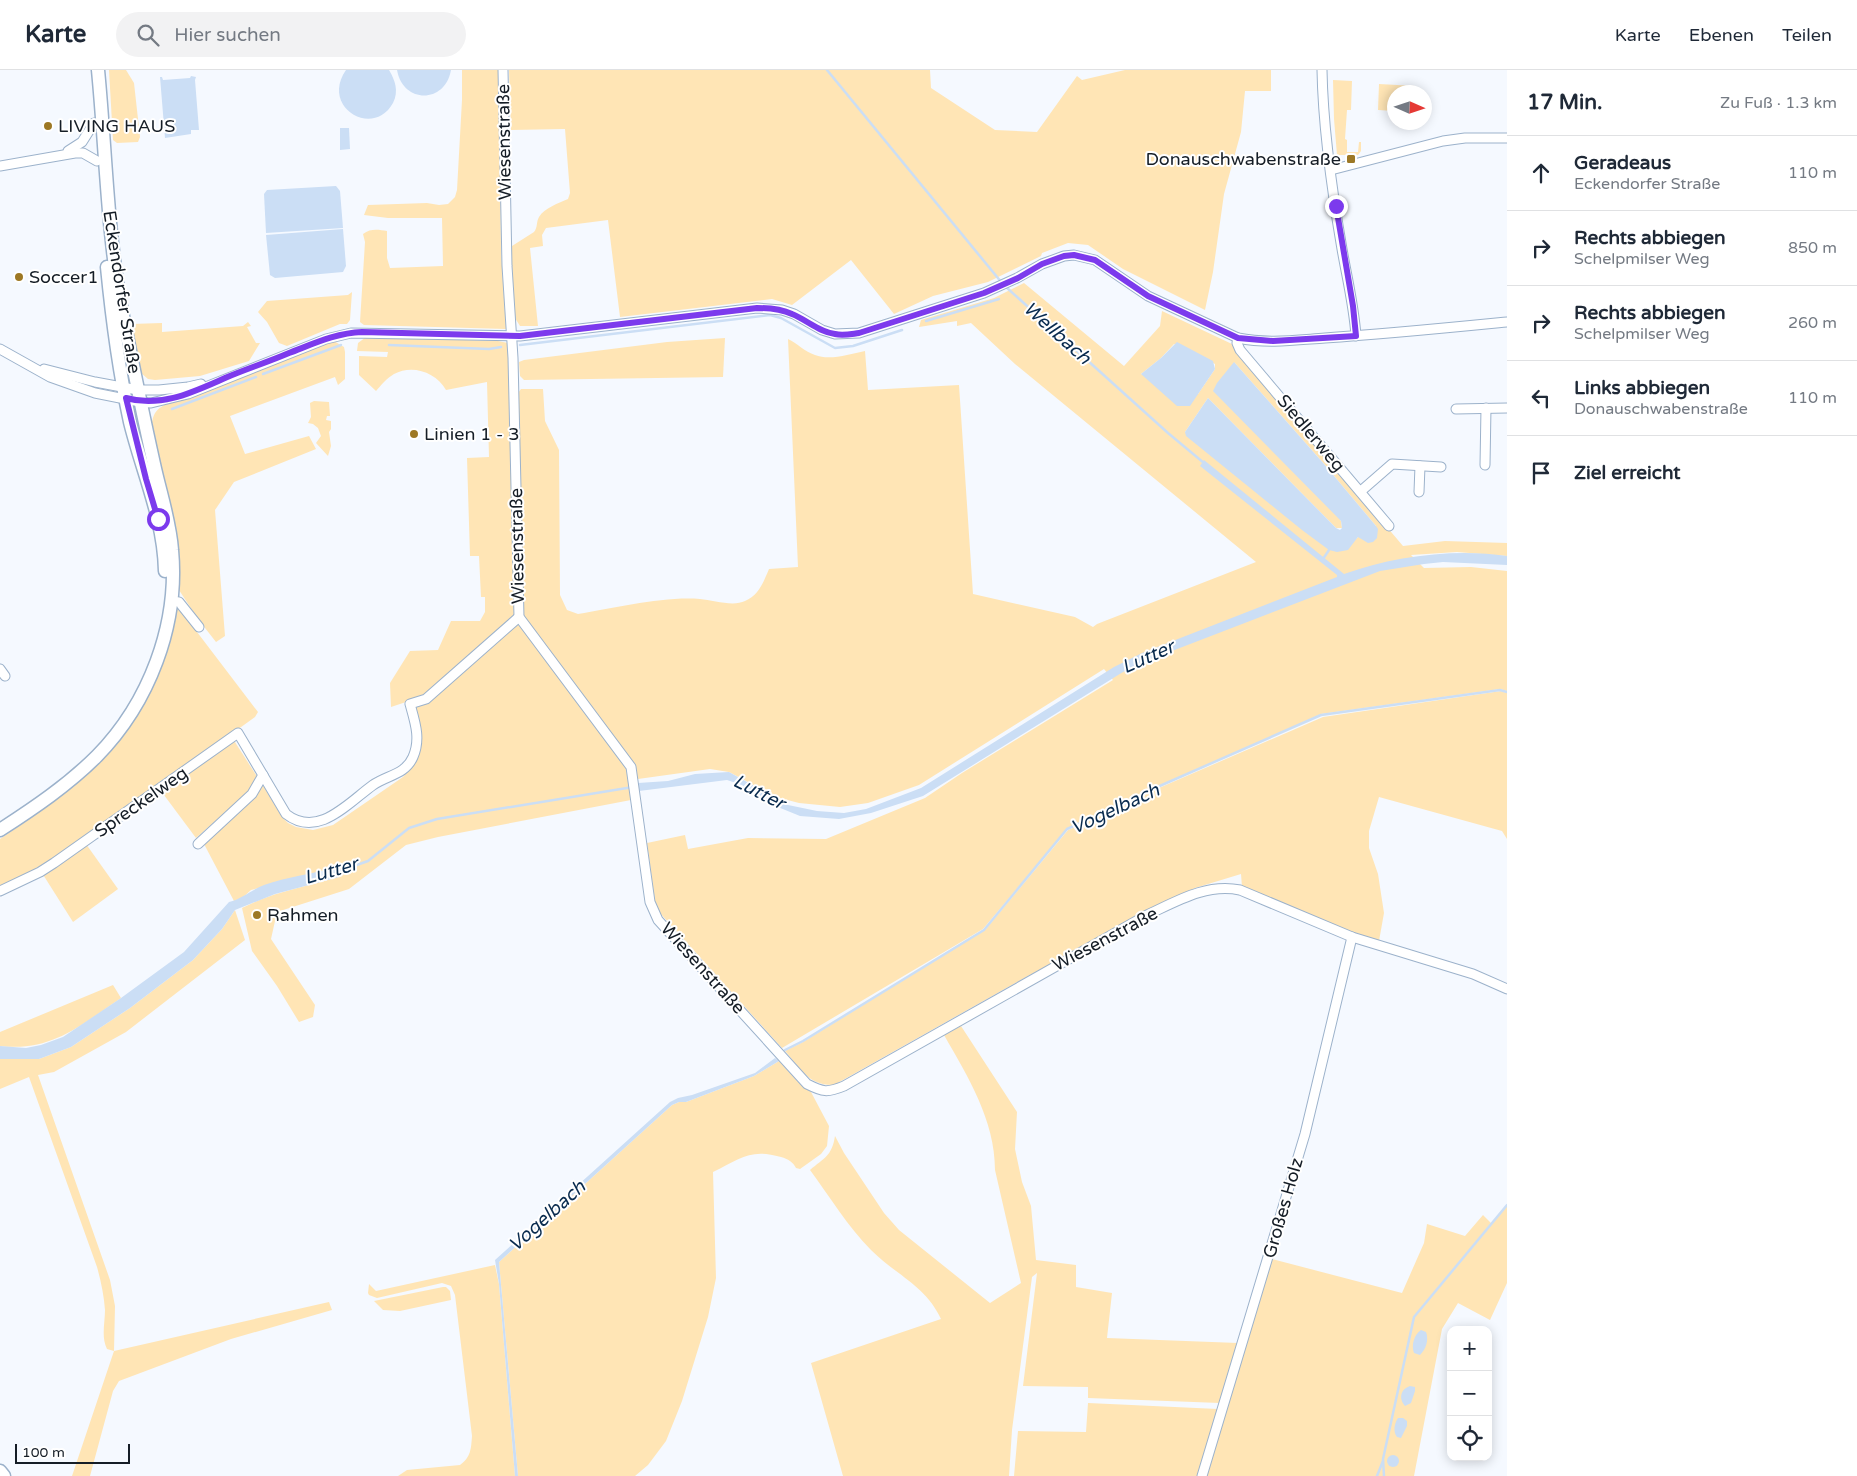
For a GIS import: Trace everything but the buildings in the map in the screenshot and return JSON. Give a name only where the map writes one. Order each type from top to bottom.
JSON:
[{"type":"main road","name":"Eckendorfer Straße","points":[[0,820],[66,773],[91,750],[114,724],[136,689],[154,644],[163,602],[163,545],[158,519],[133,432],[109,290],[90,70]]},
{"type":"main road","name":"Eckendorfer Straße","points":[[0,830],[72,779],[98,756],[120,729],[144,691],[152,674],[161,648],[171,601],[173,566],[170,536],[139,396],[115,272],[98,70]]},
{"type":"main road","points":[[0,1471],[4,1476]]},
{"type":"street","name":"Wiesenstraße","points":[[503,70],[519,617],[628,762],[632,771],[650,902],[658,920],[807,1084],[822,1091],[844,1086],[1147,915],[1200,892],[1227,888],[1240,890],[1352,937],[1473,974],[1507,988]]},
{"type":"street","points":[[1322,70],[1325,121],[1331,170],[1353,306],[1356,336]]},
{"type":"street","points":[[60,154],[76,147],[82,142],[94,123]]},
{"type":"street","points":[[1331,170],[1443,141],[1465,138],[1507,138]]},
{"type":"street","points":[[0,166],[60,154],[83,153],[97,161]]},
{"type":"street","points":[[1,351],[13,358],[50,371],[95,382],[139,396],[151,402],[188,394],[326,339],[362,332],[512,336],[554,333],[757,308],[782,310],[794,314],[822,330],[834,334],[859,333],[994,289],[1042,264],[1064,256],[1087,257],[1103,265],[1148,296],[1238,338],[1273,341],[1356,336],[1507,322]]},
{"type":"street","name":"Siedlerweg","points":[[1238,338],[1237,343],[1240,350],[1389,526]]},
{"type":"street","points":[[1485,465],[1486,408]]},
{"type":"street","points":[[1456,409],[1507,408]]},
{"type":"street","points":[[1360,492],[1392,464],[1441,467]]},
{"type":"street","points":[[1419,492],[1420,466]]},
{"type":"street","points":[[171,601],[179,602],[199,627]]},
{"type":"street","points":[[263,775],[284,812],[292,818],[309,823],[329,818],[374,784],[403,770],[413,757],[418,734],[410,704],[426,699],[519,617]]},
{"type":"street","name":"Spreckelweg","points":[[0,891],[40,872],[54,863],[238,733],[263,775]]},
{"type":"street","points":[[198,844],[252,794],[263,775]]},
{"type":"street","name":"Großes Holz","points":[[1202,1476],[1305,1134],[1352,937]]},
{"type":"shaded area","points":[[109,70],[126,70],[134,83],[140,137],[138,142],[117,143],[113,140]]},
{"type":"shaded area","points":[[462,70],[499,70],[501,251],[506,329],[364,325],[360,322],[365,242],[363,234],[372,230],[387,231],[387,258],[390,268],[443,266],[442,218],[388,218],[364,215],[368,205],[427,203],[439,205],[448,204],[455,197],[462,100]]},
{"type":"shaded area","points":[[509,70],[930,70],[931,88],[995,130],[1037,132],[1077,76],[1082,80],[1125,70],[1271,70],[1271,91],[1245,91],[1241,132],[1224,194],[1213,272],[1205,310],[1123,269],[1088,245],[1068,243],[1042,253],[1041,256],[988,282],[933,296],[894,314],[851,260],[792,305],[772,299],[620,317],[608,220],[546,228],[542,235],[543,246],[530,248],[538,326],[520,326],[515,318],[511,248],[534,232],[538,219],[544,211],[568,199],[570,193],[565,129],[511,130]]},
{"type":"shaded area","points":[[1333,80],[1352,81],[1351,110],[1347,110],[1345,139],[1347,140],[1347,152],[1358,152],[1359,142],[1361,142],[1361,151],[1358,155],[1337,155]]},
{"type":"shaded area","points":[[1379,84],[1397,85],[1387,85],[1387,111],[1378,110]]},
{"type":"shaded area","points":[[1024,283],[1124,366],[1160,326],[1162,311],[1232,344],[1403,546],[1445,541],[1507,543],[1507,556],[1457,552],[1411,555],[1424,568],[1471,567],[1507,571],[1507,691],[1500,689],[1321,714],[1068,828],[983,929],[782,1048],[656,908],[647,843],[685,835],[688,849],[748,838],[826,839],[925,798],[962,773],[1113,680],[1104,669],[919,785],[868,803],[840,807],[799,803],[776,797],[729,772],[710,769],[638,779],[635,767],[524,616],[522,609],[518,393],[521,389],[543,389],[545,421],[559,450],[560,595],[567,610],[578,614],[671,599],[700,599],[740,603],[757,592],[769,569],[798,567],[788,339],[808,352],[821,357],[840,356],[865,351],[868,390],[959,385],[973,594],[1075,617],[1093,627],[1256,562],[1015,364],[971,323],[957,326],[957,321],[919,327],[921,320],[994,298]],"holes":[[[1174,344],[1215,364],[1215,369],[1198,394],[1141,374],[1161,358]],[[1234,362],[1324,464],[1376,526],[1352,543],[1185,432],[1208,398],[1336,528],[1342,528],[1341,521]]]},
{"type":"shaded area","points":[[352,292],[350,320],[347,324],[340,324],[287,346],[279,343],[267,322],[258,312],[267,301],[348,295]]},
{"type":"shaded area","points":[[248,322],[251,326],[247,327],[256,343],[260,343],[249,361],[200,376],[155,380],[148,379],[141,373],[131,324],[162,323],[162,332],[243,326]]},
{"type":"shaded area","points":[[366,337],[498,341],[508,343],[514,617],[421,697],[391,707],[390,683],[410,651],[438,650],[451,621],[480,621],[485,612],[485,597],[481,597],[479,556],[470,556],[467,458],[489,457],[487,382],[446,390],[430,374],[408,370],[391,376],[376,391],[359,375],[359,356],[387,357],[388,352],[357,351],[358,343]]},
{"type":"shaded area","points":[[725,338],[723,377],[524,380],[520,376],[519,362],[524,360],[667,342]]},
{"type":"shaded area","points":[[334,341],[344,347],[345,352],[345,379],[338,385],[335,377],[230,416],[245,454],[309,436],[316,449],[234,482],[215,510],[225,636],[216,642],[177,587],[168,499],[152,422],[155,413],[166,404]]},
{"type":"shaded area","points":[[314,401],[329,402],[330,416],[327,416],[326,420],[331,421],[329,432],[331,446],[328,456],[316,443],[321,436],[318,428],[308,423],[311,417],[310,403]]},
{"type":"shaded area","points":[[178,607],[258,712],[255,717],[54,862],[0,889],[0,839],[26,822],[72,786],[93,767],[130,723],[159,670],[170,639],[176,608]]},
{"type":"shaded area","points":[[516,624],[522,626],[626,768],[631,800],[438,837],[406,845],[349,889],[277,912],[271,939],[315,1005],[313,1017],[299,1022],[277,986],[252,951],[242,908],[277,894],[338,877],[334,868],[251,890],[240,900],[234,901],[204,844],[262,784],[282,817],[288,823],[296,827],[313,830],[333,825],[403,777],[411,768],[419,752],[420,744],[414,707]]},
{"type":"shaded area","points":[[1501,691],[1507,693],[1507,839],[1502,831],[1379,797],[1369,831],[1369,848],[1378,874],[1384,913],[1379,941],[1352,934],[1242,887],[1241,874],[1195,888],[1026,977],[834,1085],[825,1085],[811,1079],[785,1051],[803,1042],[985,930],[1068,830],[1140,799],[1145,794],[1323,717]]},
{"type":"shaded area","points":[[233,739],[258,778],[254,787],[196,838],[161,791]]},
{"type":"shaded area","points":[[86,844],[118,889],[73,922],[42,873]]},
{"type":"shaded area","points":[[235,910],[245,940],[126,1032],[54,1072],[38,1075],[110,1280],[115,1306],[114,1351],[107,1349],[104,1340],[105,1305],[97,1267],[29,1077],[0,1089],[0,1059],[39,1059],[71,1047],[130,1008],[193,960],[222,929]]},
{"type":"shaded area","points":[[113,985],[121,998],[79,1027],[51,1041],[35,1045],[18,1047],[0,1046],[0,1032]]},
{"type":"shaded area","points":[[961,1026],[1017,1112],[1015,1149],[1022,1182],[1031,1206],[1036,1260],[1076,1265],[1076,1287],[1112,1293],[1107,1338],[1238,1343],[1220,1403],[1088,1398],[1088,1387],[1023,1386],[1037,1273],[1032,1277],[1012,1430],[1009,1476],[843,1476],[811,1363],[941,1319],[935,1308],[919,1289],[881,1259],[863,1241],[810,1170],[832,1148],[835,1136],[844,1153],[884,1213],[899,1230],[990,1303],[1021,1283],[995,1170],[994,1152],[985,1116],[971,1083],[944,1035]]},
{"type":"shaded area","points":[[779,1061],[800,1084],[811,1092],[829,1126],[827,1146],[821,1154],[800,1169],[796,1168],[792,1162],[781,1157],[753,1154],[738,1159],[713,1172],[716,1278],[708,1317],[682,1401],[666,1441],[648,1465],[635,1476],[518,1476],[499,1262],[672,1105],[686,1102],[754,1076]]},
{"type":"shaded area","points":[[1507,1206],[1507,1283],[1490,1320],[1458,1303],[1442,1329],[1414,1476],[1206,1476],[1272,1259],[1402,1293],[1424,1243],[1427,1224],[1465,1236],[1483,1215],[1492,1224]]},
{"type":"shaded area","points":[[495,1265],[499,1284],[515,1476],[398,1476],[407,1470],[460,1465],[470,1452],[472,1436],[455,1295],[451,1286],[442,1283],[377,1298],[369,1295],[369,1284],[376,1291]]},
{"type":"shaded area","points":[[443,1287],[450,1291],[451,1300],[400,1311],[383,1310],[374,1301]]},
{"type":"shaded area","points":[[329,1302],[332,1310],[231,1339],[119,1381],[113,1391],[90,1476],[72,1476],[114,1351]]},
{"type":"shaded area","points":[[1088,1403],[1218,1409],[1198,1476],[1014,1476],[1018,1431],[1086,1432]]},
{"type":"water","points":[[346,70],[389,70],[396,90],[393,103],[384,113],[374,118],[362,118],[352,114],[344,106],[340,96],[340,84]]},
{"type":"water","points":[[397,70],[451,70],[447,81],[441,89],[433,94],[424,96],[415,94],[407,89],[401,81]]},
{"type":"water","points":[[191,76],[196,77],[199,130],[191,130],[191,134],[165,138],[160,77],[163,80],[190,78]]},
{"type":"water","points":[[340,128],[349,128],[350,149],[340,150]]},
{"type":"water","points":[[336,186],[340,191],[343,228],[266,233],[264,194],[267,190]]},
{"type":"water","points":[[343,229],[346,266],[343,272],[275,278],[270,275],[266,235]]},
{"type":"water","points":[[1177,342],[1213,361],[1215,369],[1190,406],[1177,406],[1141,374]]},
{"type":"water","points":[[1234,362],[1376,526],[1378,529],[1377,538],[1373,542],[1368,543],[1358,537],[1348,550],[1337,552],[1329,550],[1186,436],[1185,432],[1208,398],[1336,528],[1340,530],[1342,528],[1341,521],[1213,391]]},
{"type":"water","points":[[1204,460],[1344,574],[1383,562],[1446,553],[1507,556],[1507,565],[1443,562],[1380,571],[1159,656],[1123,672],[923,796],[871,813],[839,819],[800,816],[763,801],[742,785],[727,780],[639,791],[638,783],[668,781],[695,774],[729,772],[788,805],[817,811],[844,813],[866,809],[921,788],[1114,667],[1142,653],[1337,577],[1337,575],[1200,466]]},
{"type":"water","points":[[334,868],[339,877],[275,894],[235,910],[222,929],[193,960],[130,1008],[71,1047],[39,1059],[0,1059],[0,1046],[26,1048],[63,1037],[121,998],[184,952],[229,902],[264,885]]},
{"type":"water","points":[[775,1058],[779,1061],[754,1076],[686,1102],[672,1105],[499,1262],[518,1476],[515,1476],[499,1284],[495,1260],[670,1102],[755,1073]]},
{"type":"water","points":[[1421,1330],[1426,1332],[1427,1341],[1420,1355],[1414,1353],[1413,1344],[1415,1337]]},
{"type":"water","points":[[1410,1386],[1415,1387],[1415,1391],[1411,1403],[1405,1406],[1401,1397],[1404,1389]]},
{"type":"water","points":[[1398,1418],[1403,1418],[1407,1421],[1407,1426],[1401,1438],[1397,1437],[1395,1430]]},
{"type":"water","points":[[1391,1455],[1395,1455],[1399,1461],[1395,1467],[1391,1467],[1387,1463],[1387,1459]]},
{"type":"waterway","name":"Wellbach","points":[[827,70],[1002,283]]},
{"type":"waterway","name":"Wellbach","points":[[1006,287],[1204,463]]},
{"type":"waterway","points":[[926,321],[999,299]]},
{"type":"waterway","points":[[520,345],[770,315],[781,318],[835,348],[853,346],[902,330]]},
{"type":"waterway","points":[[263,374],[341,345]]},
{"type":"waterway","points":[[389,345],[489,349],[501,347]]},
{"type":"waterway","points":[[172,409],[256,377]]},
{"type":"waterway","name":"Wellbach","points":[[1323,559],[1329,550]]},
{"type":"waterway","name":"Vogelbach","points":[[785,1050],[803,1041],[984,930],[1067,829],[1321,715],[1500,690],[1507,692]]},
{"type":"waterway","name":"Lutter","points":[[334,873],[368,861],[409,828],[437,819],[633,787]]},
{"type":"waterway","points":[[1384,1476],[1383,1459],[1414,1317],[1507,1205]]},
{"type":"waterway","points":[[1377,1476],[1383,1461]]},
{"type":"place","name":"LIVING HAUS","points":[[48,126]]},
{"type":"place","name":"Donauschwabenstraße","points":[[1351,159]]},
{"type":"place","name":"Soccer1","points":[[19,277]]},
{"type":"place","name":"Linien 1 - 3","points":[[414,434]]},
{"type":"place","name":"Rahmen","points":[[257,915]]},
{"type":"route","points":[[158,519],[130,422],[126,398],[140,402],[151,402],[188,394],[340,334],[362,332],[520,336],[757,308],[771,308],[794,314],[822,330],[846,335],[859,333],[984,293],[1018,278],[1042,264],[1064,256],[1074,255],[1095,260],[1148,296],[1238,338],[1273,341],[1356,336],[1355,317],[1336,206]]}]
